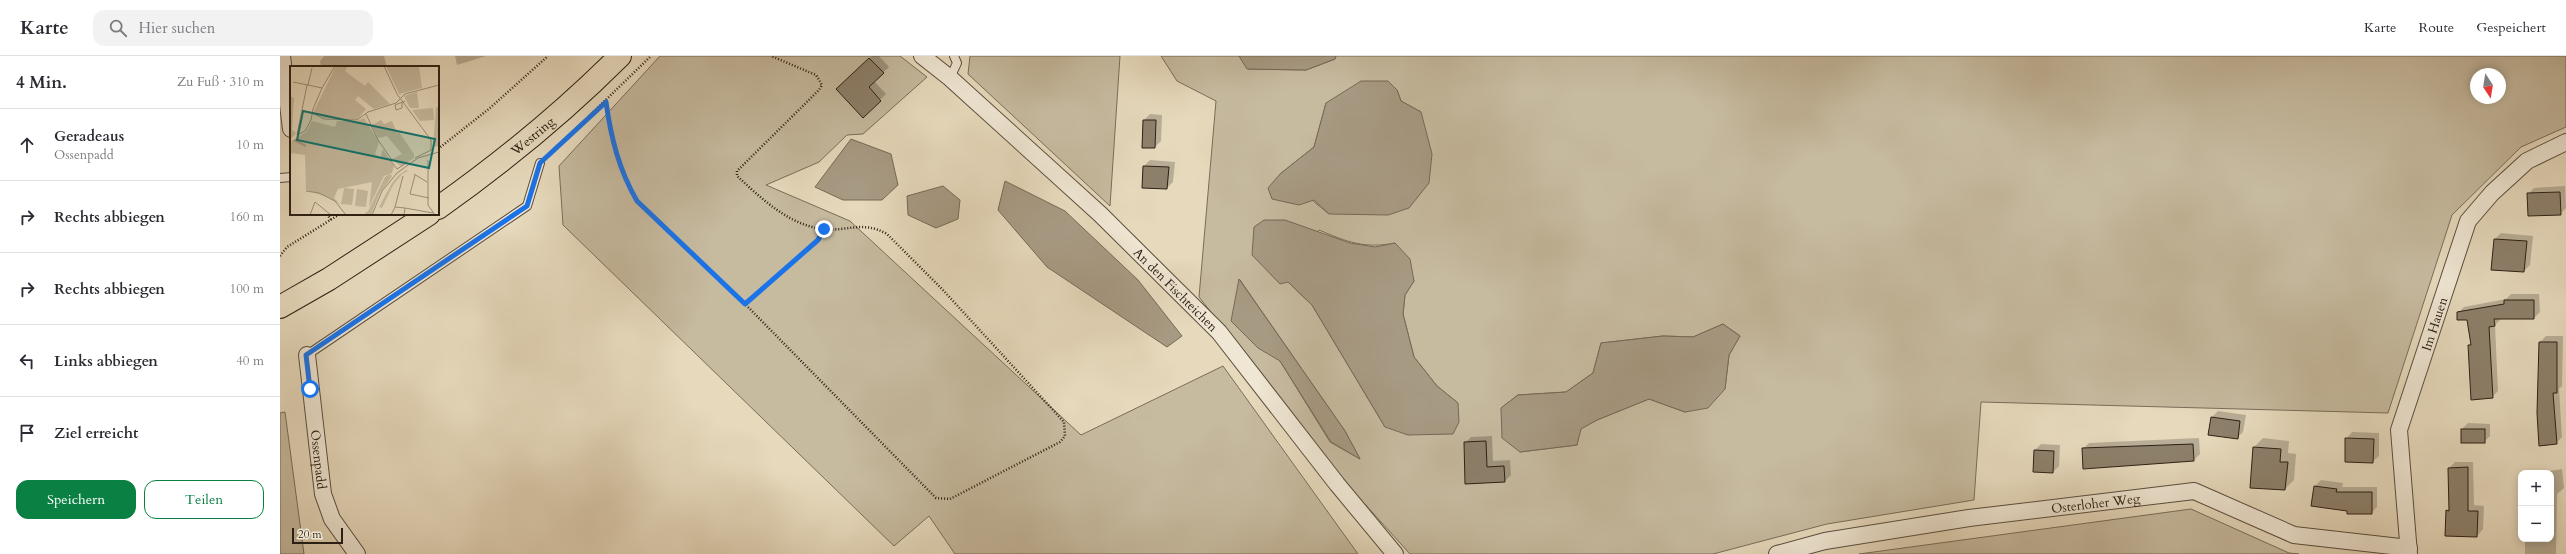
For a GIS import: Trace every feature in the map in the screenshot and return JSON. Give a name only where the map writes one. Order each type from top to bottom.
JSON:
[{"type":"main road","name":"Westring","points":[[439,207],[483,176],[552,120],[620,56]]},
{"type":"main road","points":[[280,307],[329,279],[427,215]]},
{"type":"street","points":[[282,56],[290,121]]},
{"type":"street","name":"An den Fischteichen","points":[[922,56],[950,78],[1100,214],[1219,332],[1337,484],[1395,554]]},
{"type":"street","name":"Im Hauen","points":[[2409,551],[2399,430],[2468,221],[2492,193],[2527,161],[2566,142]]},
{"type":"street","name":"Ossenpadd","points":[[306,355],[323,494],[332,519],[357,554]]},
{"type":"street","name":"Osterloher Weg","points":[[1777,554],[1825,541],[1961,520],[2194,491],[2294,535],[2409,551]]},
{"type":"lane","points":[[950,78],[957,63],[954,56]]},
{"type":"lane","points":[[306,355],[527,206],[540,163]]},
{"type":"lane","points":[[280,178],[290,177]]},
{"type":"path","points":[[439,148],[490,108],[548,56]]},
{"type":"path","points":[[540,163],[606,102],[651,56]]},
{"type":"path","points":[[606,102],[616,155],[625,181],[637,201],[745,304],[936,498],[950,499],[1060,442],[1065,436],[1064,422],[943,290],[887,234],[876,228],[862,226],[824,229],[779,212],[737,176],[737,171],[819,90],[822,85],[816,75],[771,56]]},
{"type":"path","points":[[328,215],[331,220]]},
{"type":"path","points":[[280,256],[287,247],[338,215]]},
{"type":"path","points":[[745,304],[818,240],[824,229]]},
{"type":"shaded area","points":[[660,56],[900,56],[927,77],[863,134],[847,135],[819,162],[766,185],[850,221],[1081,435],[1223,366],[1358,554],[955,554],[929,516],[894,546],[563,225],[559,166]]},
{"type":"shaded area","points":[[970,56],[1120,56],[1110,206],[968,74]]},
{"type":"shaded area","points":[[1161,56],[1239,56],[1248,69],[1306,70],[1335,59],[1336,56],[2566,56],[2566,127],[2521,147],[2452,215],[2388,413],[1981,402],[1974,500],[1827,524],[1713,554],[1410,554],[1345,482],[1199,297],[1216,101],[1177,81]],"holes":[[[1397,90],[1401,101],[1421,112],[1329,214],[1280,174],[1314,147],[1326,103]],[[1319,230],[1347,241],[1365,245],[1384,245],[1395,243],[1414,281],[1405,295],[1403,314],[1414,357],[1437,386],[1458,403],[1385,427],[1312,305],[1288,282]],[[1240,280],[1345,431],[1360,459],[1330,442],[1280,361]],[[1723,324],[1740,336],[1729,355],[1725,389],[1685,412],[1649,399],[1597,420],[1580,429],[1577,445],[1520,452],[1501,408],[1518,395],[1566,392],[1593,373],[1601,343],[1663,336],[1693,337]]]},
{"type":"shaded area","points":[[1239,56],[1336,56],[1335,59],[1306,70],[1247,69]]},
{"type":"shaded area","points":[[1361,81],[1388,81],[1397,90],[1401,101],[1421,112],[1432,154],[1429,183],[1409,208],[1388,215],[1329,214],[1314,200],[1299,205],[1272,199],[1268,188],[1280,174],[1314,147],[1326,103]]},
{"type":"shaded area","points":[[851,139],[891,154],[898,185],[882,200],[843,200],[815,187]]},
{"type":"shaded area","points":[[1005,181],[1065,211],[1138,280],[1182,336],[1167,347],[1047,267],[998,210]]},
{"type":"shaded area","points":[[943,186],[960,200],[958,219],[936,228],[908,215],[907,196]]},
{"type":"shaded area","points":[[1264,220],[1285,220],[1350,243],[1375,247],[1395,243],[1410,259],[1414,281],[1405,295],[1403,314],[1414,357],[1437,386],[1458,403],[1459,422],[1453,434],[1408,435],[1385,427],[1312,305],[1288,282],[1280,284],[1252,255],[1254,227]]},
{"type":"shaded area","points":[[1239,279],[1345,431],[1360,459],[1331,442],[1280,361],[1258,348],[1231,321]]},
{"type":"shaded area","points":[[1723,324],[1740,336],[1729,355],[1725,389],[1708,408],[1685,412],[1649,399],[1597,420],[1581,429],[1577,445],[1520,452],[1502,438],[1501,408],[1518,395],[1566,392],[1593,373],[1601,343],[1663,336],[1693,337]]},
{"type":"shaded area","points":[[285,412],[304,554],[280,554],[280,413]]},
{"type":"shaded area","points":[[2191,509],[2289,553],[2299,554],[1859,554]]},
{"type":"building","points":[[869,58],[884,73],[869,87],[881,101],[863,118],[836,89]]},
{"type":"building","points":[[1143,120],[1156,120],[1155,148],[1142,148]]},
{"type":"building","points":[[1143,166],[1169,167],[1167,189],[1142,188]]},
{"type":"building","points":[[2560,192],[2561,215],[2528,216],[2527,193]]},
{"type":"building","points":[[2494,239],[2527,241],[2524,272],[2491,270]]},
{"type":"building","points":[[2504,300],[2534,300],[2534,319],[2494,319],[2495,326],[2489,327],[2493,398],[2471,400],[2468,345],[2471,345],[2467,320],[2457,320],[2457,312],[2504,304]]},
{"type":"building","points":[[2539,342],[2557,342],[2557,393],[2553,393],[2557,444],[2539,446],[2537,413]]},
{"type":"building","points":[[2211,417],[2240,421],[2238,439],[2208,435]]},
{"type":"building","points":[[2461,429],[2485,429],[2485,443],[2461,443]]},
{"type":"building","points":[[2345,438],[2374,439],[2373,463],[2345,462]]},
{"type":"building","points":[[1486,441],[1487,467],[1504,466],[1505,482],[1465,484],[1464,442]]},
{"type":"building","points":[[2193,444],[2194,461],[2083,469],[2082,448]]},
{"type":"building","points":[[2253,447],[2281,449],[2280,462],[2288,462],[2285,490],[2250,488]]},
{"type":"building","points":[[2034,450],[2054,451],[2053,473],[2033,472]]},
{"type":"building","points":[[2468,467],[2468,511],[2478,511],[2477,537],[2445,536],[2446,510],[2449,511],[2448,468]]},
{"type":"building","points":[[2314,486],[2337,489],[2336,492],[2372,492],[2372,514],[2347,514],[2347,511],[2311,506]]},
{"type":"route","points":[[310,389],[306,355],[527,206],[540,163],[606,102],[609,126],[616,155],[625,181],[637,201],[745,304],[818,240],[824,229]]}]
